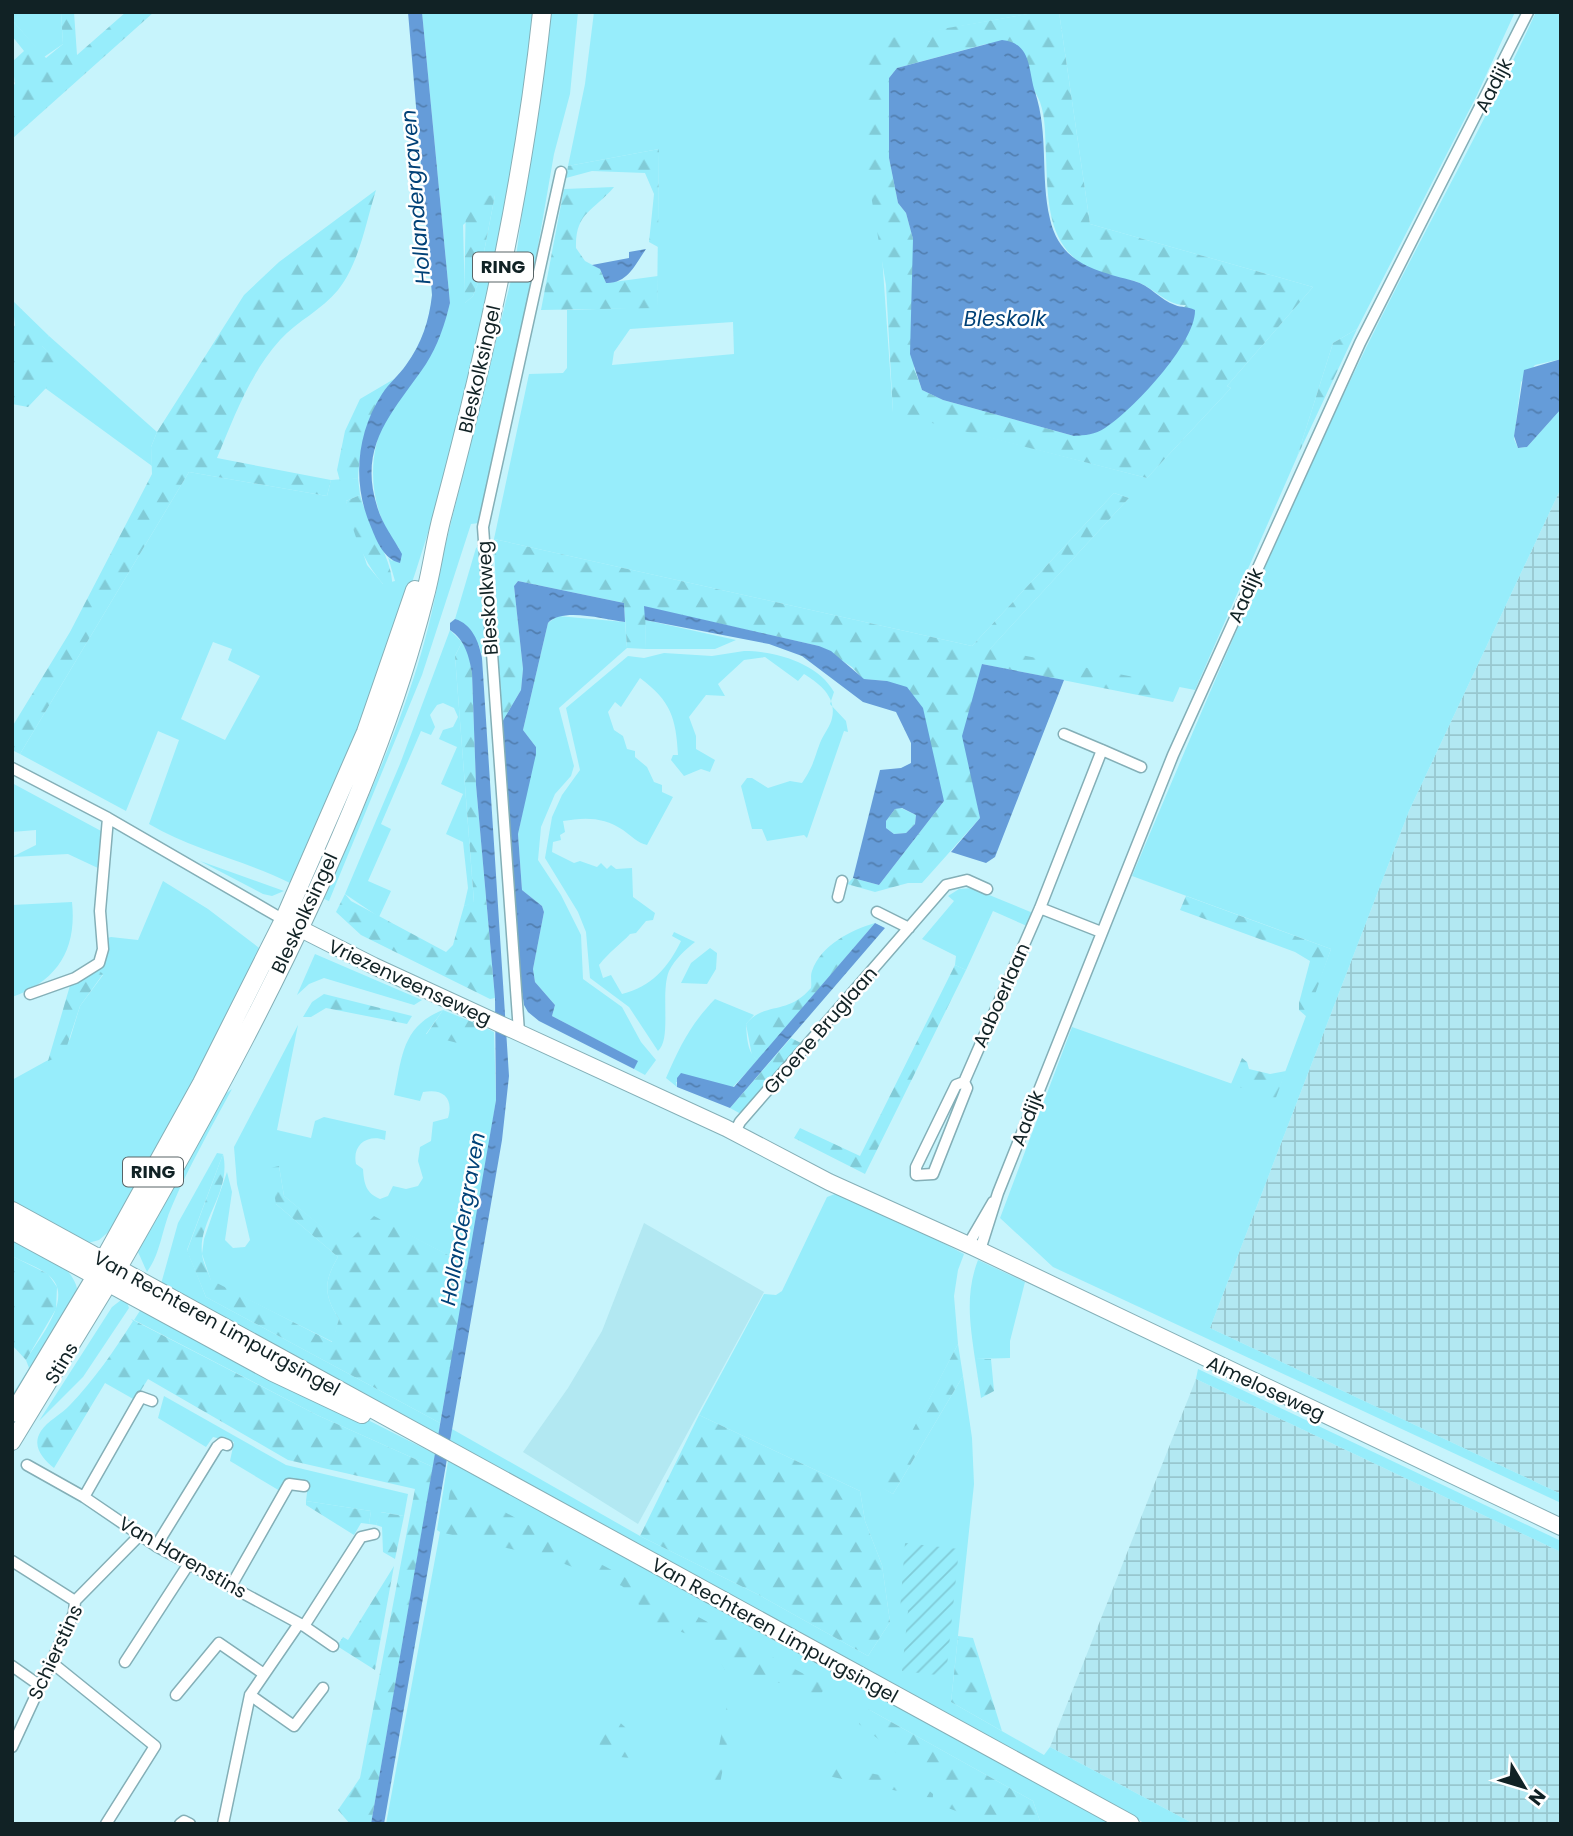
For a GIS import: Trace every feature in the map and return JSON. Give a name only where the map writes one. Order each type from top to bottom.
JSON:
[{"type":"main road","name":"Bleskolksingel","points":[[106,1272],[202,1083],[291,924],[362,787],[389,714],[424,599],[505,258],[523,155],[542,12]]},
{"type":"main road","name":"Van Rechteren Limpurgsingel","points":[[12,1211],[106,1272]]},
{"type":"main road","name":"Van Rechteren Limpurgsingel","points":[[12,1230],[106,1272],[399,1422],[456,1456],[1129,1824]]},
{"type":"street","name":"Aadijk","points":[[974,1247],[1173,755],[1360,343],[1528,12]]},
{"type":"street","name":"Bleskolkweg","points":[[514,1030],[483,527],[561,172]]},
{"type":"street","points":[[1064,734],[1141,767]]},
{"type":"street","name":"Aaboerlaan","points":[[964,1082],[967,1088],[933,1174],[916,1175],[916,1167],[956,1085],[964,1082],[1040,908],[1102,750]]},
{"type":"street","name":"Vriezenveenseweg","points":[[12,768],[108,818],[291,924],[629,1085],[658,1096],[829,1182],[974,1247]]},
{"type":"street","points":[[30,994],[75,978],[99,963],[103,949],[100,911],[108,818]]},
{"type":"street","name":"Groene Bruglaan","points":[[734,1134],[740,1122],[946,885],[967,880],[987,889]]},
{"type":"street","points":[[838,897],[842,881]]},
{"type":"street","points":[[1040,908],[1101,932]]},
{"type":"street","points":[[877,912],[909,928]]},
{"type":"street","name":"Almeloseweg","points":[[974,1247],[1561,1527]]},
{"type":"street","name":"Stins","points":[[12,1414],[106,1272]]},
{"type":"street","name":"Stins","points":[[12,1442],[106,1272]]},
{"type":"street","points":[[84,1497],[141,1398],[152,1401]]},
{"type":"street","points":[[156,1546],[216,1447],[222,1443],[227,1445]]},
{"type":"street","name":"Van Harenstins","points":[[27,1465],[84,1497],[188,1565],[232,1586],[333,1646]]},
{"type":"street","points":[[232,1586],[289,1484],[304,1486]]},
{"type":"street","points":[[223,1824],[250,1695],[301,1626],[360,1537],[374,1534]]},
{"type":"street","name":"Schierstins","points":[[12,1747],[74,1613],[75,1601],[140,1535]]},
{"type":"street","points":[[12,1561],[75,1601]]},
{"type":"street","points":[[125,1661],[188,1565]]},
{"type":"street","points":[[176,1695],[219,1643],[264,1674]]},
{"type":"street","points":[[51,1662],[155,1746],[106,1824]]},
{"type":"street","points":[[12,1666],[39,1685]]},
{"type":"street","points":[[250,1695],[295,1726],[323,1688]]},
{"type":"street","points":[[180,1824],[184,1821],[190,1824]]},
{"type":"shaded area","points":[[1561,488],[1561,1494],[1210,1328],[1409,811]]},
{"type":"shaded area","points":[[644,1223],[764,1292],[638,1524],[523,1452],[568,1388],[602,1331]]},
{"type":"shaded area","points":[[1196,1379],[1561,1552],[1561,1824],[1194,1824],[1050,1747]]},
{"type":"green space","points":[[12,12],[61,12],[63,44],[44,57],[12,20]]},
{"type":"green space","points":[[61,12],[74,12],[77,55],[126,12],[154,12],[12,139],[12,86],[15,84],[12,62],[24,51],[12,36],[12,20],[46,58],[63,44]]},
{"type":"green space","points":[[422,12],[535,12],[507,202],[489,296],[443,482],[415,574],[383,664],[314,839],[290,883],[183,841],[149,824],[179,740],[158,731],[126,811],[20,754],[189,472],[327,496],[331,480],[358,478],[360,495],[346,501],[367,565],[383,584],[395,581],[388,557],[392,561],[399,548],[381,518],[376,501],[373,466],[375,449],[387,416],[438,336],[450,303]],"holes":[[[495,195],[478,283],[473,296],[465,303],[463,225]],[[213,642],[232,649],[228,660],[260,676],[225,740],[181,719]]]},
{"type":"green space","points":[[550,12],[578,12],[570,94],[554,154],[522,339],[479,523],[471,524],[422,675],[329,901],[324,899],[377,776],[409,692],[433,607],[441,563],[515,264]]},
{"type":"green space","points":[[594,12],[1039,12],[867,43],[893,412],[1147,478],[1231,388],[1227,386],[1313,287],[1090,224],[1059,12],[1515,12],[1477,95],[1357,329],[1333,343],[1297,457],[1195,690],[989,650],[1129,498],[1114,493],[972,646],[494,539],[529,374],[563,373],[567,368],[567,310],[657,307],[659,149],[568,166],[585,84]],"holes":[[[733,322],[734,354],[612,365],[614,352],[630,329]]]},
{"type":"green space","points":[[1039,12],[1059,12],[1090,224],[1313,287],[1227,386],[1231,388],[1147,478],[893,413],[886,285],[866,165],[864,95],[867,42]],"holes":[[[986,44],[1024,78],[1040,102],[1044,122],[1048,196],[1056,231],[1064,246],[1075,259],[1092,270],[1113,278],[1132,280],[1172,302],[1186,305],[1074,436],[943,400],[922,390],[914,368],[913,239],[906,213],[898,203],[889,158],[889,78],[897,68]]]},
{"type":"green space","points":[[1536,12],[1561,12],[1561,359],[1535,365],[1521,382],[1514,439],[1518,448],[1527,447],[1561,409],[1561,488],[1409,811],[1210,1328],[1561,1494],[1561,1503],[1053,1267],[1000,1218],[1072,1027],[1275,1099],[1331,949],[1132,876],[1238,627],[1321,442]]},
{"type":"green space","points":[[659,149],[658,247],[649,242],[654,194],[645,173],[592,171],[566,178],[568,166]]},
{"type":"green space","points":[[614,187],[582,219],[576,248],[585,261],[600,269],[606,283],[658,276],[657,308],[541,310],[564,189]]},
{"type":"green space","points":[[376,190],[361,242],[345,280],[332,297],[287,333],[269,353],[244,396],[217,458],[331,480],[327,496],[189,472],[20,754],[12,750],[12,727],[70,632],[152,474],[151,447],[157,432],[244,295],[279,262]]},
{"type":"green space","points":[[495,195],[478,283],[473,296],[464,304],[466,198]]},
{"type":"green space","points":[[12,300],[49,336],[42,346],[64,369],[28,407],[12,404],[12,332],[15,325]]},
{"type":"green space","points":[[1357,329],[1297,457],[1333,343]]},
{"type":"green space","points":[[49,336],[157,432],[151,447],[152,466],[45,388],[63,369],[41,345]]},
{"type":"green space","points":[[394,379],[368,426],[361,451],[358,478],[340,481],[337,470],[345,431],[360,399]]},
{"type":"green space","points":[[1114,493],[1129,498],[990,649],[1180,686],[1173,702],[982,664],[974,787],[980,818],[922,883],[908,883],[875,892],[847,884],[853,878],[879,885],[944,801],[887,681],[863,679],[852,667],[819,646],[645,607],[646,649],[627,648],[624,603],[518,581],[514,586],[523,669],[521,690],[501,724],[494,539],[972,646]]},
{"type":"green space","points":[[360,495],[391,571],[391,592],[367,562],[352,526],[346,501]]},
{"type":"green space","points":[[481,545],[487,652],[481,653],[479,645],[455,619],[476,548]]},
{"type":"green space","points":[[558,616],[625,622],[627,648],[559,708],[574,766],[571,776],[555,794],[541,827],[538,860],[561,895],[581,935],[583,979],[622,1007],[641,1042],[656,1060],[645,1075],[634,1069],[637,1061],[552,1016],[555,1005],[535,982],[533,969],[544,912],[542,906],[522,890],[518,834],[536,747],[523,730],[548,623]]},
{"type":"green space","points":[[645,620],[736,640],[715,649],[646,649]]},
{"type":"green space","points":[[450,630],[462,642],[455,656],[474,903],[464,906],[468,888],[463,842],[446,834],[463,794],[441,784],[457,747],[439,739],[443,730],[453,727],[458,717],[454,708],[443,703],[437,705],[430,715],[435,727],[431,735],[421,731],[381,824],[391,829],[368,881],[391,891],[379,917],[345,894],[400,764]]},
{"type":"green space","points":[[462,642],[469,655],[472,673],[476,785],[495,998],[490,999],[361,935],[336,912],[345,894],[351,901],[446,952],[453,945],[464,906],[474,902],[455,656]]},
{"type":"green space","points":[[744,651],[782,656],[807,666],[818,673],[834,692],[831,701],[821,686],[804,674],[798,681],[765,657],[744,660],[718,684],[725,696],[706,695],[689,717],[696,736],[696,749],[715,760],[710,772],[701,769],[684,776],[671,760],[673,755],[678,755],[676,731],[670,711],[659,695],[640,678],[621,707],[615,702],[608,712],[614,730],[623,736],[627,749],[635,751],[635,757],[647,767],[654,782],[662,785],[662,792],[673,797],[647,845],[609,823],[587,819],[563,821],[565,832],[560,835],[561,840],[553,842],[552,852],[574,863],[580,861],[597,867],[601,863],[607,869],[611,865],[616,869],[632,868],[633,897],[655,913],[653,920],[646,921],[636,933],[630,934],[599,965],[603,978],[611,975],[622,994],[642,987],[664,968],[681,941],[672,936],[674,932],[695,942],[680,955],[669,971],[665,991],[664,1037],[658,1051],[629,1007],[590,978],[586,932],[578,912],[545,858],[552,817],[562,795],[580,770],[566,708],[628,656],[644,658],[664,653],[712,656]]},
{"type":"green space","points":[[832,706],[846,721],[848,732],[844,731],[807,838],[804,835],[767,841],[762,829],[752,829],[741,786],[747,778],[752,778],[768,788],[790,781],[802,783],[831,721]]},
{"type":"green space","points":[[12,783],[103,832],[100,869],[68,854],[12,857],[36,845],[36,830],[12,832]]},
{"type":"green space","points":[[901,808],[916,815],[915,824],[906,833],[894,834],[886,828],[886,821],[895,809]]},
{"type":"green space","points":[[200,861],[284,891],[272,896],[263,894]]},
{"type":"green space","points":[[163,881],[208,909],[267,954],[112,1229],[99,1240],[88,1243],[12,1202],[12,1080],[50,1059],[70,1039],[80,1006],[103,975],[95,967],[100,940],[111,937],[138,940]]},
{"type":"green space","points":[[972,888],[1033,913],[1027,926],[993,911],[966,970],[955,965],[956,956],[922,939],[954,901],[948,896],[959,889]]},
{"type":"green space","points":[[1186,896],[1331,949],[1307,1017],[1299,1010],[1299,1003],[1310,961],[1295,952],[1180,910]]},
{"type":"green space","points":[[72,902],[71,935],[61,962],[41,982],[12,997],[12,905]]},
{"type":"green space","points":[[875,923],[758,1060],[752,1056],[746,1024],[761,1013],[785,1006],[802,997],[811,988],[812,971],[822,954],[847,934]]},
{"type":"green space","points":[[710,948],[717,953],[716,969],[707,984],[681,983],[691,963]]},
{"type":"green space","points":[[315,954],[422,1000],[414,1005],[324,978],[309,984],[297,995]]},
{"type":"green space","points":[[955,965],[966,970],[865,1174],[794,1138],[800,1128],[860,1156]]},
{"type":"green space","points":[[95,967],[103,974],[80,1006],[64,1055],[48,1061],[71,982]]},
{"type":"green space","points":[[324,994],[412,1016],[407,1024],[326,1008],[311,1017],[303,1017],[312,1002]]},
{"type":"green space","points":[[715,999],[754,1015],[746,1024],[750,1049],[758,1060],[733,1087],[676,1082],[677,1087],[666,1078],[686,1036]]},
{"type":"green space","points":[[443,1010],[426,1034],[478,1046],[482,1026],[494,1032],[496,1100],[469,1266],[374,1217],[345,1246],[284,1196],[279,1166],[276,1204],[338,1257],[330,1273],[327,1288],[330,1302],[339,1319],[333,1342],[211,1281],[202,1254],[204,1239],[227,1172],[232,1192],[225,1240],[233,1248],[245,1247],[250,1240],[237,1184],[234,1147],[298,1025],[277,1130],[311,1138],[315,1121],[324,1117],[386,1131],[385,1140],[367,1140],[359,1146],[355,1157],[356,1164],[363,1169],[367,1187],[380,1199],[388,1196],[393,1186],[406,1189],[418,1186],[423,1178],[418,1161],[420,1147],[431,1141],[433,1122],[448,1118],[448,1100],[441,1093],[423,1092],[420,1101],[394,1095],[406,1044],[419,1025]]},
{"type":"green space","points":[[443,1010],[482,1026],[480,1045],[477,1048],[426,1035]]},
{"type":"green space","points":[[791,1038],[803,1044],[741,1114],[730,1108]]},
{"type":"green space","points":[[1242,1058],[1249,1069],[1270,1074],[1286,1071],[1275,1100],[1231,1084]]},
{"type":"green space","points":[[232,1089],[179,1191],[147,1272],[138,1252],[141,1242],[220,1098]]},
{"type":"green space","points":[[217,1153],[223,1154],[187,1250],[206,1297],[440,1423],[438,1437],[375,1404],[349,1385],[161,1284],[178,1223]]},
{"type":"green space","points":[[223,1154],[223,1181],[202,1242],[203,1257],[211,1280],[332,1342],[339,1319],[330,1302],[327,1288],[330,1273],[338,1257],[276,1204],[270,1168],[279,1166],[284,1196],[345,1245],[374,1216],[469,1266],[440,1423],[206,1297],[187,1251]]},
{"type":"green space","points":[[835,1194],[893,1217],[964,1254],[958,1270],[954,1296],[958,1344],[883,1488],[893,1494],[963,1376],[972,1438],[974,1484],[951,1702],[1044,1755],[1050,1747],[1194,1824],[1146,1824],[450,1444],[452,1429],[640,1536],[759,1595],[868,1656],[890,1622],[882,1565],[865,1521],[860,1491],[699,1415],[764,1294],[776,1295],[782,1291],[827,1197]]},
{"type":"green space","points":[[12,1239],[63,1267],[76,1284],[78,1295],[12,1406],[12,1395],[29,1368],[26,1360],[55,1311],[58,1290],[54,1281],[41,1270],[12,1256]]},
{"type":"green space","points":[[12,1256],[48,1274],[57,1287],[56,1309],[26,1360],[12,1345]]},
{"type":"green space","points":[[978,1260],[1025,1282],[1010,1341],[1010,1358],[975,1359],[970,1297]]},
{"type":"green space","points":[[125,1297],[129,1308],[83,1377],[39,1421],[112,1307]]},
{"type":"green space","points":[[143,1306],[435,1454],[433,1467],[317,1415],[134,1320]]},
{"type":"green space","points":[[131,1319],[317,1415],[433,1467],[371,1824],[350,1824],[338,1810],[360,1778],[415,1489],[288,1460],[148,1379],[135,1400],[105,1383],[54,1468],[42,1456],[38,1447],[41,1431],[87,1386],[126,1332],[133,1321]]},
{"type":"green space","points":[[958,1344],[963,1376],[893,1494],[882,1488]]},
{"type":"green space","points":[[975,1359],[991,1359],[994,1391],[981,1398]]},
{"type":"green space","points":[[1198,1369],[1561,1541],[1561,1552],[1196,1379]]},
{"type":"green space","points":[[164,1396],[286,1465],[408,1494],[404,1516],[381,1512],[376,1525],[369,1524],[371,1511],[306,1501],[308,1484],[280,1491],[230,1461],[234,1442],[213,1437],[206,1447],[158,1418]]},
{"type":"green space","points":[[699,1415],[860,1491],[865,1521],[882,1565],[890,1622],[868,1656],[759,1595],[640,1536]]},
{"type":"green space","points":[[448,1461],[1117,1824],[1041,1824],[1033,1801],[868,1709],[1030,1824],[386,1824],[440,1532],[437,1530]]},
{"type":"green space","points":[[451,1483],[826,1686],[819,1697],[792,1686],[725,1670],[711,1651],[694,1637],[673,1630],[649,1627],[637,1601],[622,1586],[549,1558],[444,1533]]},
{"type":"green space","points":[[306,1501],[371,1511],[369,1524],[361,1523],[354,1535],[306,1505]]},
{"type":"green space","points":[[380,1512],[404,1516],[395,1559],[383,1552],[382,1527],[376,1525]]},
{"type":"green space","points":[[905,1543],[959,1549],[946,1676],[902,1671],[908,1611],[900,1610]]},
{"type":"green space","points":[[394,1566],[375,1670],[337,1646],[343,1637],[348,1640]]},
{"type":"green space","points":[[958,1636],[973,1638],[1002,1731],[951,1702]]},
{"type":"green space","points":[[727,1705],[735,1707],[712,1824],[704,1824]]},
{"type":"green space","points":[[868,1709],[1033,1801],[1041,1824],[991,1824],[948,1808],[936,1784],[859,1724]]},
{"type":"green space","points":[[615,1718],[625,1727],[635,1744],[631,1758],[609,1756],[599,1747],[602,1729],[610,1719]]},
{"type":"green space","points":[[824,1764],[920,1783],[933,1794],[932,1824],[926,1824],[930,1798],[819,1774]]},
{"type":"water","points":[[408,12],[422,12],[450,303],[443,327],[426,364],[383,428],[372,464],[372,484],[377,506],[402,554],[400,563],[385,554],[376,538],[365,511],[359,477],[362,442],[373,409],[416,348],[427,323],[432,295]]},
{"type":"water","name":"Bleskolk","points":[[1002,40],[1019,46],[1027,59],[1042,124],[1047,203],[1055,234],[1062,246],[1071,256],[1094,269],[1140,283],[1170,303],[1195,310],[1193,324],[1185,340],[1146,392],[1117,419],[1090,434],[1074,436],[943,400],[922,390],[910,354],[913,239],[906,213],[898,203],[889,158],[889,78],[897,68]]},
{"type":"water","points":[[646,249],[630,272],[614,282],[606,283],[600,269],[592,265],[629,258],[629,252]]},
{"type":"water","points":[[1561,359],[1561,409],[1527,447],[1518,448],[1514,436],[1524,370]]},
{"type":"water","points":[[518,581],[624,603],[625,622],[574,615],[555,618],[548,623],[523,730],[536,747],[536,754],[518,834],[522,890],[542,906],[544,912],[533,969],[535,982],[555,1005],[552,1016],[638,1061],[634,1069],[539,1021],[524,1005],[518,966],[501,724],[521,690],[523,669],[514,586]]},
{"type":"water","points":[[644,606],[819,646],[831,651],[864,679],[887,681],[907,687],[923,708],[944,801],[879,885],[853,878],[880,770],[901,768],[911,763],[911,743],[896,712],[863,702],[802,656],[769,644],[645,620]],"holes":[[[902,808],[916,815],[915,824],[906,833],[894,834],[886,828],[886,821],[895,809]]]},
{"type":"water","points":[[455,619],[461,621],[474,634],[482,658],[509,1076],[502,1140],[384,1824],[371,1824],[496,1100],[495,998],[476,785],[472,673],[463,644],[450,630],[450,623]]},
{"type":"water","points":[[982,664],[1064,680],[995,857],[986,863],[951,852],[980,818],[962,736]]},
{"type":"water","points":[[875,923],[885,928],[730,1108],[677,1087],[677,1078],[681,1073],[734,1087]]},
{"type":"water label","name":"Hollandergraven","points":[[416,197]]},
{"type":"water label","name":"Hollandergraven","points":[[463,1219]]}]
